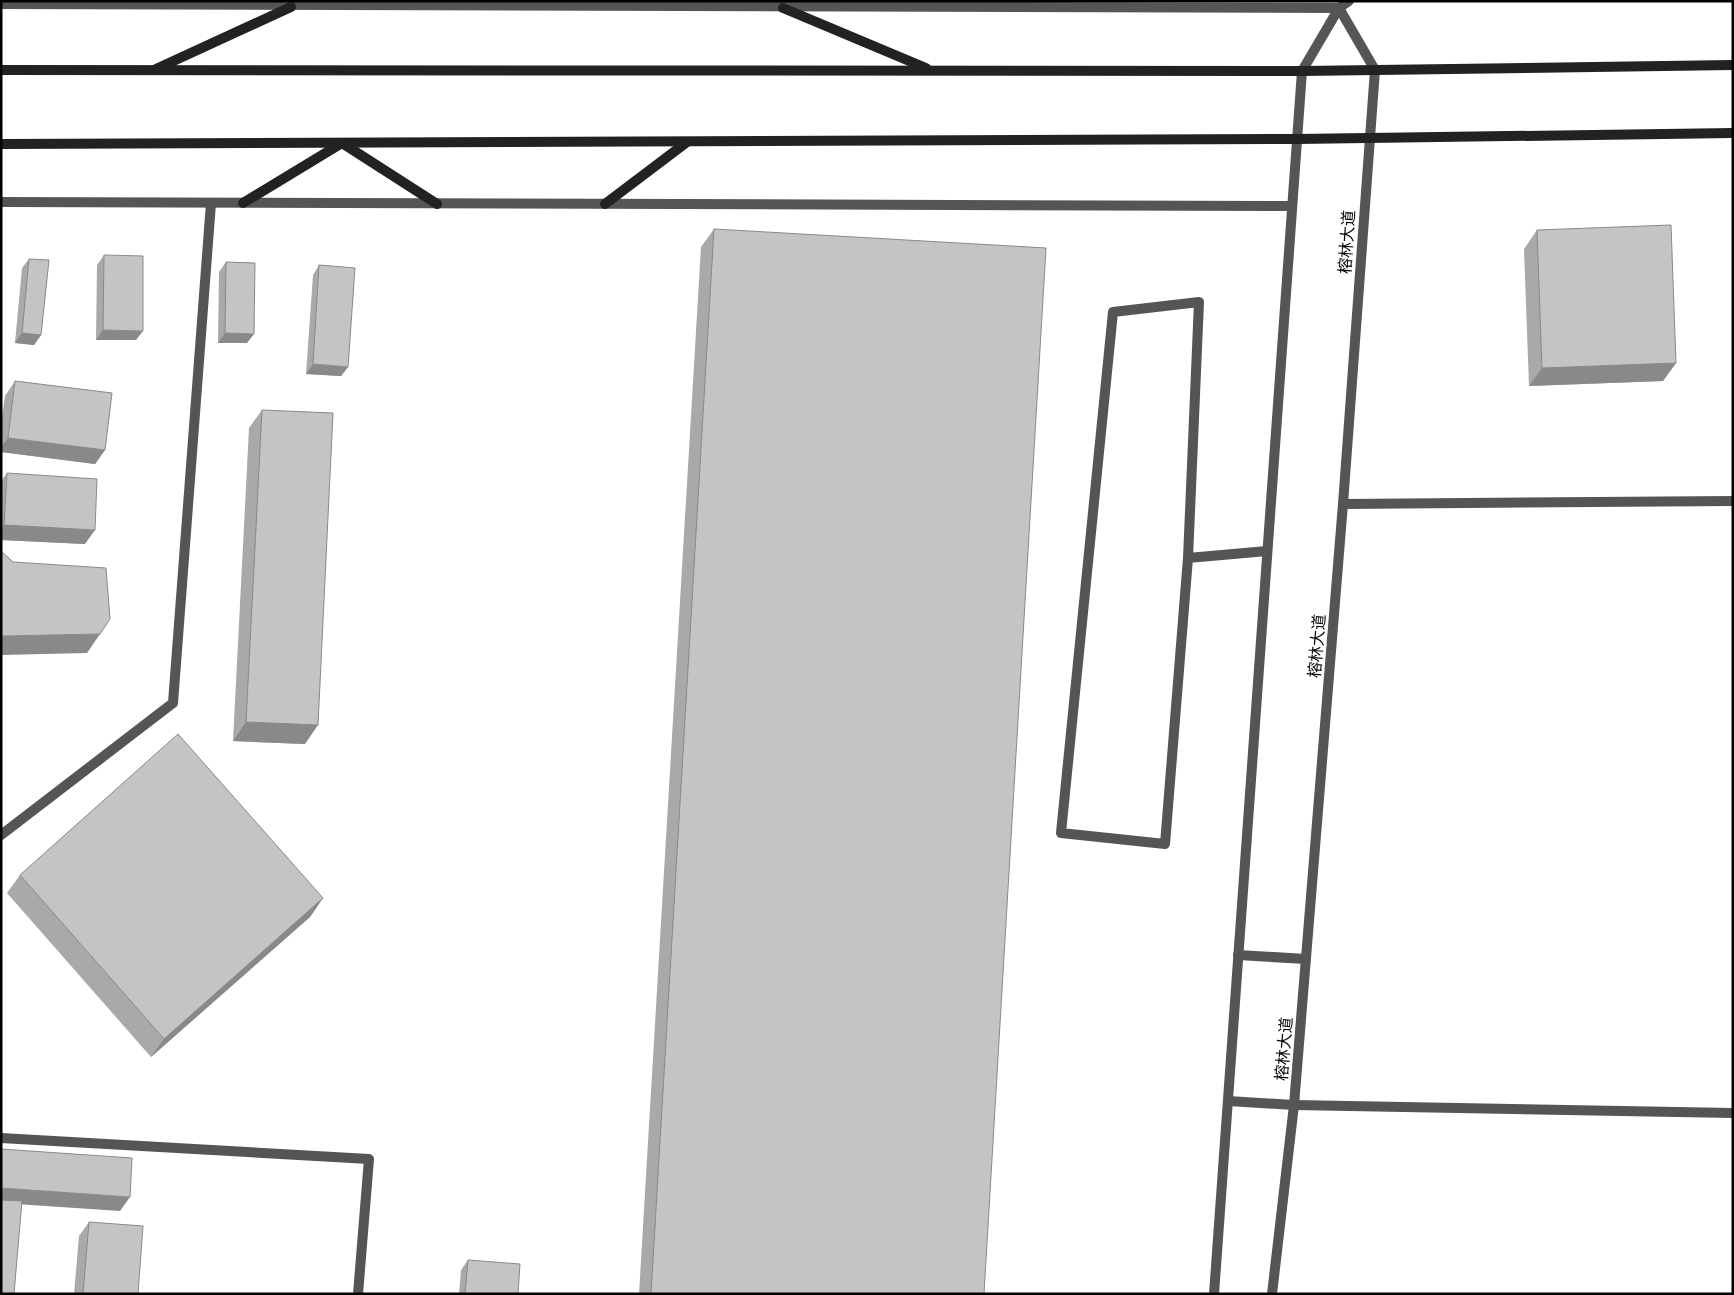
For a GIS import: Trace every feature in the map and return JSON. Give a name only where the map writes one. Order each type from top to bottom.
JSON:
[{"type":"main road","points":[[151,70],[291,7]]},
{"type":"main road","points":[[783,8],[932,70]]},
{"type":"main road","points":[[1,70],[1375,70],[1733,65]]},
{"type":"main road","points":[[1,144],[1297,139],[1733,133]]},
{"type":"main road","points":[[605,204],[687,142]]},
{"type":"main road","points":[[243,203],[342,143]]},
{"type":"main road","points":[[342,143],[437,204]]},
{"type":"street","points":[[1214,1294],[1302,70],[1339,8],[1349,1]]},
{"type":"street","points":[[1,4],[291,7],[1339,8]]},
{"type":"street","points":[[1339,8],[1375,70]]},
{"type":"street","name":"榕林大道","points":[[1272,1294],[1294,1105],[1343,504],[1375,70]]},
{"type":"street","points":[[1,202],[1292,206]]},
{"type":"street","points":[[1,835],[172,703],[211,203]]},
{"type":"street","points":[[1199,302],[1188,558],[1165,844],[1061,833],[1113,312],[1199,302]]},
{"type":"street","points":[[1343,504],[1733,501]]},
{"type":"street","points":[[1188,558],[1268,551]]},
{"type":"street","points":[[1238,955],[1306,959]]},
{"type":"street","points":[[1228,1101],[1294,1105],[1733,1113]]},
{"type":"street","points":[[1,1138],[369,1158],[358,1294]]},
{"type":"building","points":[[1671,225],[1676,363],[1542,368],[1537,230]]},
{"type":"building","points":[[714,229],[1046,248],[984,1294],[651,1294]]},
{"type":"building","points":[[104,255],[143,256],[143,331],[103,330]]},
{"type":"building","points":[[29,259],[49,260],[41,335],[22,333]]},
{"type":"building","points":[[226,262],[255,263],[254,334],[225,333]]},
{"type":"building","points":[[319,265],[355,268],[348,367],[313,364]]},
{"type":"building","points":[[15,381],[112,393],[105,450],[8,438]]},
{"type":"building","points":[[262,410],[333,413],[318,725],[246,722]]},
{"type":"building","points":[[7,473],[97,479],[95,530],[4,525]]},
{"type":"building","points":[[1,551],[13,562],[106,568],[110,619],[100,634],[1,636]]},
{"type":"building","points":[[178,734],[323,898],[164,1039],[20,875]]},
{"type":"building","points":[[1,1149],[132,1158],[130,1197],[1,1188]]},
{"type":"building","points":[[1,1200],[22,1201],[14,1294],[1,1294]]},
{"type":"building","points":[[89,1222],[143,1226],[138,1294],[83,1294]]},
{"type":"building","points":[[468,1260],[520,1264],[518,1294],[465,1294]]}]
